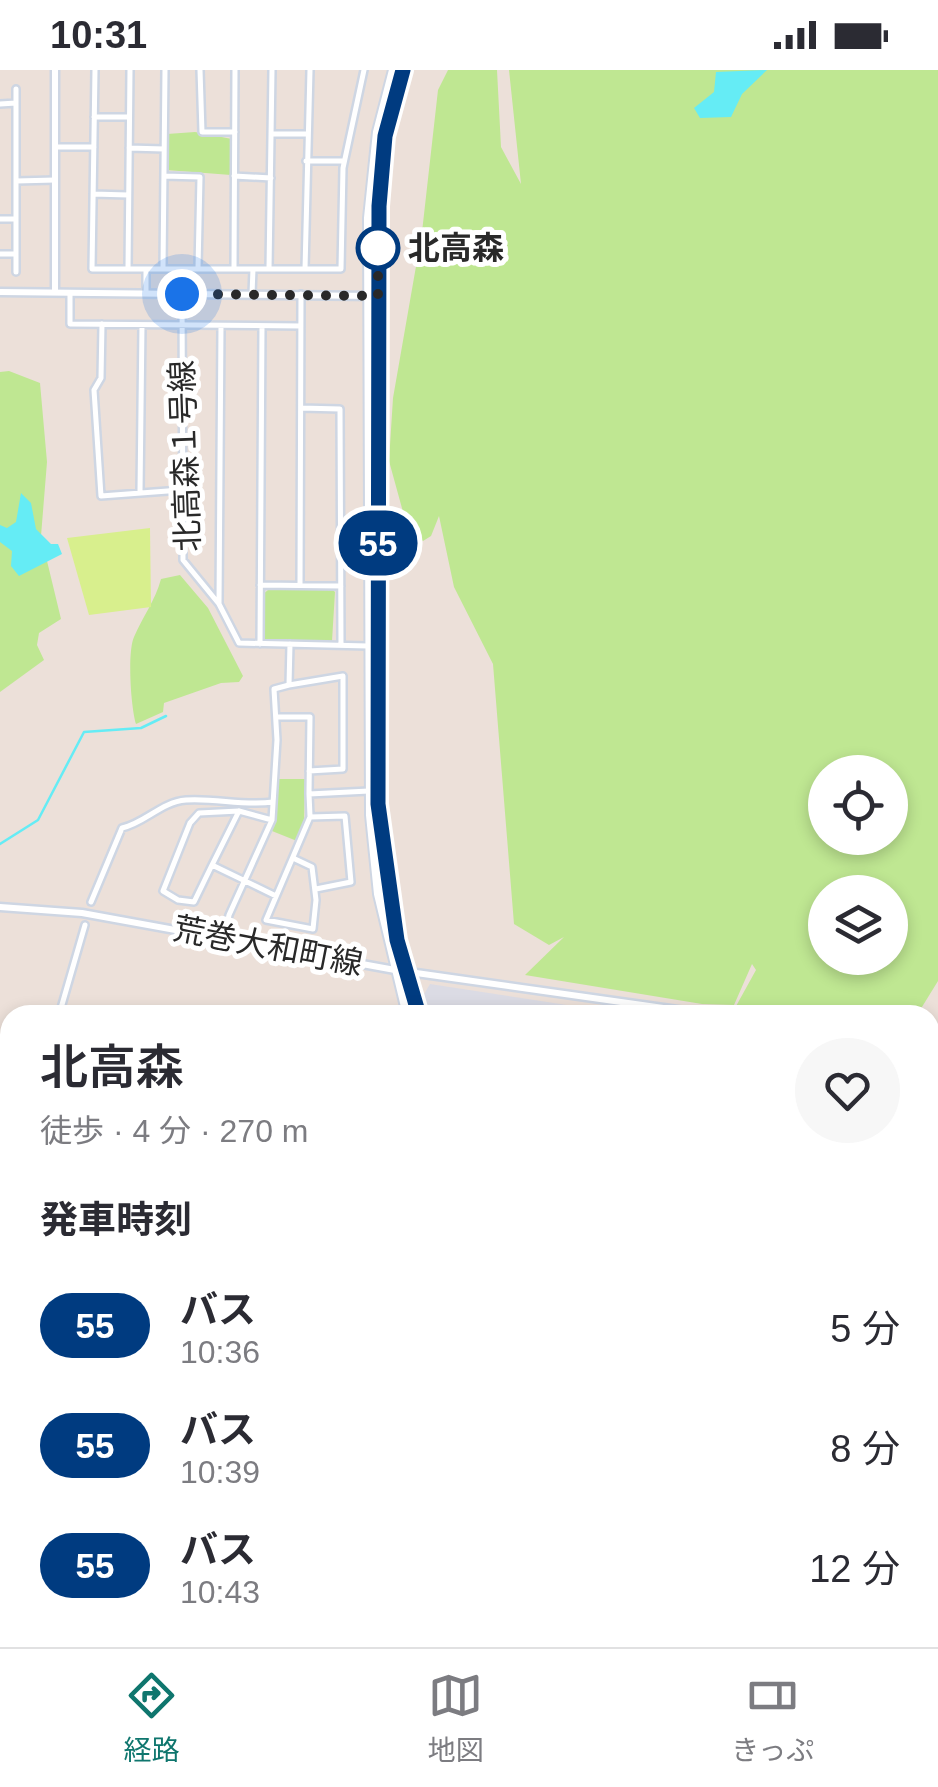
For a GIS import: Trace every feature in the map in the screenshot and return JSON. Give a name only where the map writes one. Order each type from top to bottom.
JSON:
[{"type":"main road","points":[[393,70],[371,180],[369,792],[378,894],[415,1005]]},
{"type":"main road","points":[[373,296],[383,155],[403,70]]},
{"type":"main road","points":[[372,646],[378,804],[406,1005]]},
{"type":"street","points":[[54,292],[55,70]]},
{"type":"street","points":[[95,70],[92,268],[128,269],[342,269],[344,161],[364,70]]},
{"type":"street","points":[[128,269],[130,70]]},
{"type":"street","points":[[163,269],[165,70]]},
{"type":"street","points":[[200,70],[202,132],[235,132]]},
{"type":"street","points":[[234,269],[235,70]]},
{"type":"street","points":[[270,269],[272,70]]},
{"type":"street","points":[[305,269],[310,70]]},
{"type":"street","points":[[16,89],[16,272]]},
{"type":"street","points":[[0,104],[16,103]]},
{"type":"street","points":[[94,116],[129,117]]},
{"type":"street","points":[[271,134],[306,134]]},
{"type":"street","points":[[56,147],[94,147]]},
{"type":"street","points":[[129,148],[164,149]]},
{"type":"street","points":[[306,161],[344,161]]},
{"type":"street","points":[[164,176],[200,177],[198,269]]},
{"type":"street","points":[[234,176],[270,178]]},
{"type":"street","points":[[16,181],[55,180]]},
{"type":"street","points":[[93,194],[128,195]]},
{"type":"street","points":[[0,219],[16,219]]},
{"type":"street","points":[[0,254],[16,254]]},
{"type":"street","points":[[146,269],[146,294]]},
{"type":"street","points":[[252,269],[252,294]]},
{"type":"street","points":[[0,292],[373,296]]},
{"type":"street","points":[[70,292],[70,324],[302,326]]},
{"type":"street","name":"北高森１号線","points":[[182,294],[183,560],[219,604],[238,643],[260,644]]},
{"type":"street","points":[[300,585],[302,294]]},
{"type":"street","points":[[102,324],[101,378],[94,390],[101,496],[181,490]]},
{"type":"street","points":[[140,492],[142,324]]},
{"type":"street","points":[[219,604],[221,326]]},
{"type":"street","points":[[262,326],[260,644],[372,646]]},
{"type":"street","points":[[301,408],[340,409],[341,645]]},
{"type":"street","points":[[260,584],[341,586]]},
{"type":"street","points":[[289,685],[290,644]]},
{"type":"street","points":[[224,940],[244,880],[272,820],[274,689],[342,676],[343,769],[309,771]]},
{"type":"street","points":[[276,717],[310,717],[310,818],[266,920],[313,928],[316,889],[312,868],[294,858]]},
{"type":"street","points":[[310,794],[369,792]]},
{"type":"street","points":[[91,902],[122,828],[136,825],[152,812],[182,800],[243,806],[273,802]]},
{"type":"street","points":[[238,811],[194,902],[163,890],[190,823],[198,813],[238,811],[272,820]]},
{"type":"street","points":[[310,818],[345,816],[350,866],[351,882],[316,889]]},
{"type":"street","points":[[212,865],[276,896]]},
{"type":"street","name":"荒巻大和町線","points":[[0,907],[82,913],[401,971],[642,1005]]},
{"type":"street","points":[[63,1005],[86,924]]},
{"type":"shaded area","points":[[430,984],[567,1005],[425,1005],[423,996]]},
{"type":"green space","points":[[448,70],[497,70],[501,147],[521,184],[509,70],[938,70],[938,981],[923,1005],[737,1005],[756,970],[752,964],[734,1005],[702,1004],[525,975],[564,937],[549,945],[514,924],[493,664],[454,587],[439,516],[431,536],[423,541],[408,530],[389,461],[393,398],[422,232],[438,90]]},
{"type":"green space","points":[[195,132],[232,139],[231,175],[166,170],[167,134]]},
{"type":"green space","points":[[9,371],[40,383],[47,462],[41,536],[61,619],[39,633],[37,645],[44,660],[0,692],[0,372]]},
{"type":"green space","points":[[150,528],[151,607],[89,615],[67,538]]},
{"type":"green space","points":[[180,575],[208,608],[243,676],[239,682],[221,683],[164,703],[163,712],[136,724],[130,680],[134,637],[161,579]]},
{"type":"green space","points":[[332,589],[332,641],[266,642],[262,638],[262,595],[268,590]]},
{"type":"green space","points":[[277,779],[305,779],[304,823],[297,841],[272,831]]},
{"type":"water","points":[[767,70],[742,94],[731,117],[700,118],[694,108],[714,92],[716,72]]},
{"type":"water","points":[[21,493],[31,503],[36,529],[51,544],[58,544],[62,554],[19,576],[11,566],[12,551],[0,542],[0,525],[7,528],[16,522]]},
{"type":"waterway","points":[[0,844],[38,820],[84,732],[141,728],[166,716]]},
{"type":"bus line","name":"55","points":[[403,70],[385,136],[380,177],[376,748],[382,846],[397,940],[416,1005]]},
{"type":"place","name":"北高森","points":[[378,248]]},
{"type":"route","points":[[182,294],[378,296],[378,239],[378,248]]}]
